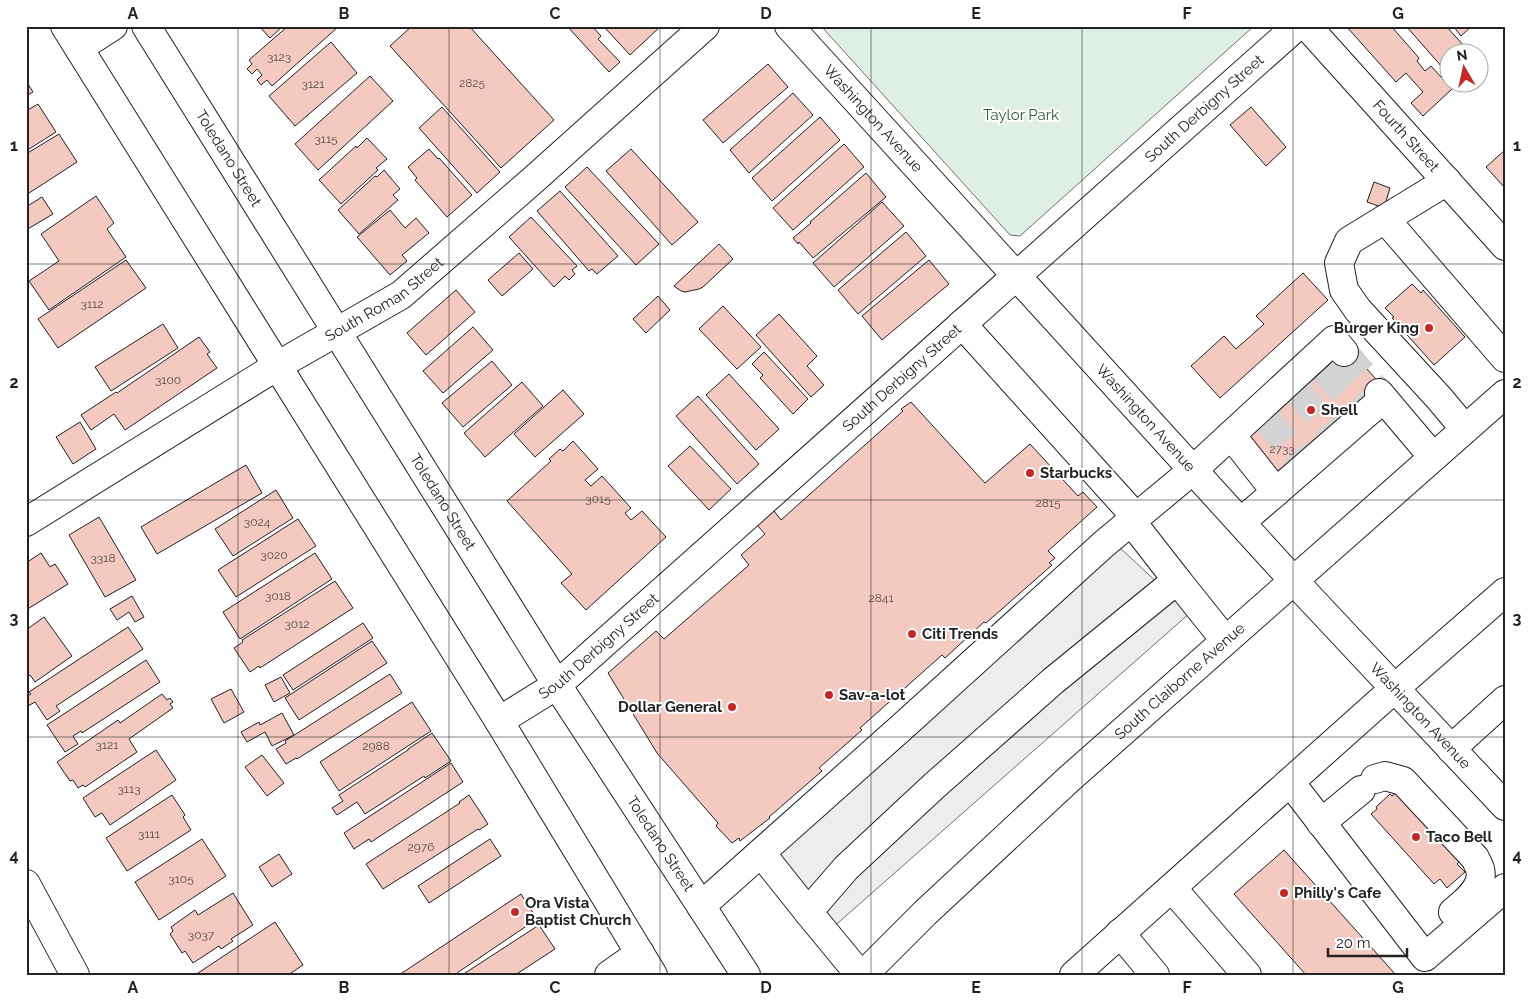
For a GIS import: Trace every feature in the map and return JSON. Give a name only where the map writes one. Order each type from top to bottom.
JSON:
[{"type":"street","points":[[113,26],[72,37],[500,721],[647,964],[609,975]]},
{"type":"street","name":"Toledano Street","points":[[146,26],[557,685],[746,975]]},
{"type":"street","name":"South Roman Street","points":[[26,522],[277,366],[401,295],[705,26]]},
{"type":"street","name":"Washington Avenue","points":[[790,26],[1293,580],[1505,806]]},
{"type":"street","name":"South Derbigny Street","points":[[500,721],[557,685],[1297,26]]},
{"type":"street","name":"Fourth Street","points":[[1307,26],[1505,246]]},
{"type":"street","points":[[1447,181],[1349,241],[1339,263],[1344,290],[1358,310],[1465,428]]},
{"type":"street","points":[[1385,219],[1505,358]]},
{"type":"street","points":[[1413,252],[1380,241],[1362,246],[1353,263],[1353,278],[1360,292],[1420,364],[1439,398]]},
{"type":"street","points":[[962,324],[1126,506],[1133,520],[1176,580],[1226,640]]},
{"type":"street","points":[[701,906],[1105,543],[1193,470],[1231,435],[1262,415],[1317,365],[1334,340],[1344,352]]},
{"type":"street","name":"South Claiborne Avenue","points":[[861,975],[1069,779],[1505,394]]},
{"type":"street","points":[[1241,522],[1372,404],[1433,457]]},
{"type":"street","points":[[1231,435],[1276,492]]},
{"type":"street","points":[[808,912],[846,868],[934,786],[1053,681],[1176,580]]},
{"type":"street","points":[[1074,975],[1505,592]]},
{"type":"street","points":[[1451,749],[1505,700]]},
{"type":"street","points":[[1322,823],[1368,784],[1384,776],[1403,781],[1475,858],[1481,871],[1479,885],[1466,902],[1420,950]]},
{"type":"street","points":[[1290,782],[1420,950]]},
{"type":"street","points":[[761,853],[861,975]]},
{"type":"street","points":[[26,884],[75,975]]},
{"type":"street","points":[[1172,888],[1247,975]]},
{"type":"street","points":[[1420,950],[1505,888]]},
{"type":"street","points":[[1120,933],[1155,975]]},
{"type":"green space","name":"Taylor Park","points":[[821,26],[1254,26],[1020,236],[1010,235]]},
{"type":"shaded area","points":[[1118,546],[1190,613],[831,929],[774,858]]},
{"type":"building","points":[[259,26],[283,26],[270,38]]},
{"type":"building","points":[[288,26],[339,26],[272,86],[267,80],[261,85],[257,80],[262,75],[257,69],[252,74],[247,69],[252,64],[249,60]]},
{"type":"building","points":[[412,26],[469,26],[554,120],[501,168],[390,46]]},
{"type":"building","points":[[567,26],[592,26],[601,36],[598,39],[620,62],[609,72]]},
{"type":"building","points":[[607,26],[661,26],[630,55],[606,29]]},
{"type":"building","points":[[1346,26],[1391,26],[1419,58],[1417,61],[1425,71],[1431,66],[1438,74],[1438,92],[1449,92],[1423,116],[1411,103],[1423,92],[1406,73],[1396,82]]},
{"type":"building","points":[[1406,26],[1446,26],[1460,42],[1438,42],[1438,62]]},
{"type":"building","points":[[1453,26],[1472,26],[1461,36]]},
{"type":"building","points":[[331,42],[357,73],[295,126],[269,96]]},
{"type":"building","points":[[768,64],[788,87],[723,143],[703,120]]},
{"type":"building","points":[[370,76],[393,101],[318,170],[295,144]]},
{"type":"building","points":[[26,81],[33,92],[26,96]]},
{"type":"building","points":[[793,93],[813,115],[749,173],[730,150]]},
{"type":"building","points":[[38,104],[56,132],[26,151],[26,111]]},
{"type":"building","points":[[442,107],[500,172],[477,193],[419,128]]},
{"type":"building","points":[[1251,107],[1286,147],[1266,166],[1230,125]]},
{"type":"building","points":[[820,117],[840,140],[772,201],[752,178]]},
{"type":"building","points":[[59,134],[77,162],[26,195],[26,154]]},
{"type":"building","points":[[367,138],[387,159],[376,168],[378,170],[341,204],[319,180]]},
{"type":"building","points":[[844,144],[864,167],[793,230],[773,208]]},
{"type":"building","points":[[429,149],[472,195],[447,217],[415,180],[417,178],[408,167]]},
{"type":"building","points":[[631,149],[698,222],[672,245],[606,171]]},
{"type":"building","points":[[1505,150],[1505,188],[1486,167]]},
{"type":"building","points":[[587,167],[659,244],[636,265],[565,187]]},
{"type":"building","points":[[384,170],[400,189],[393,195],[398,200],[359,234],[338,210]]},
{"type":"building","points":[[866,173],[886,197],[813,258],[793,238]]},
{"type":"building","points":[[1374,182],[1390,188],[1384,208],[1367,202]]},
{"type":"building","points":[[560,191],[618,256],[597,274],[592,269],[589,271],[537,211]]},
{"type":"building","points":[[96,196],[114,223],[107,229],[126,257],[49,310],[29,281],[59,261],[41,234]]},
{"type":"building","points":[[42,197],[53,214],[26,230],[26,207]]},
{"type":"building","points":[[882,202],[904,226],[834,287],[813,263]]},
{"type":"building","points":[[390,210],[405,228],[416,218],[429,233],[402,255],[407,261],[390,275],[357,237]]},
{"type":"building","points":[[531,217],[577,266],[572,270],[575,274],[569,280],[565,276],[554,287],[509,237]]},
{"type":"building","points":[[906,232],[926,256],[858,314],[838,290]]},
{"type":"building","points":[[719,244],[733,259],[699,289],[685,292],[674,286]]},
{"type":"building","points":[[519,253],[533,269],[502,296],[488,280]]},
{"type":"building","points":[[126,260],[146,288],[58,348],[38,319]]},
{"type":"building","points":[[929,260],[949,284],[882,340],[862,316]]},
{"type":"building","points":[[1303,273],[1328,300],[1220,398],[1191,366],[1224,336],[1236,349],[1264,324],[1256,316]]},
{"type":"building","name":"Burger King","points":[[1412,284],[1421,293],[1423,290],[1465,337],[1434,365],[1385,308]]},
{"type":"building","points":[[456,290],[475,312],[426,355],[407,333]]},
{"type":"building","points":[[658,296],[670,310],[646,333],[633,319]]},
{"type":"building","points":[[723,306],[761,347],[737,369],[699,329]]},
{"type":"building","points":[[779,314],[817,356],[807,366],[824,385],[811,397],[756,335]]},
{"type":"building","points":[[163,324],[178,348],[111,391],[95,367]]},
{"type":"building","points":[[473,327],[493,350],[443,393],[423,371]]},
{"type":"building","points":[[199,337],[210,352],[207,354],[217,368],[125,430],[114,414],[91,430],[81,415]]},
{"type":"building","points":[[1348,348],[1384,388],[1278,483],[1242,443]]},
{"type":"building","points":[[764,352],[808,399],[793,414],[760,378],[763,375],[752,364]]},
{"type":"building","points":[[492,361],[512,385],[463,427],[442,403]]},
{"type":"building","points":[[729,374],[779,429],[756,450],[706,395]]},
{"type":"building","points":[[522,382],[543,406],[485,457],[464,433]]},
{"type":"building","points":[[563,390],[584,414],[535,457],[514,434]]},
{"type":"building","points":[[698,396],[759,464],[737,484],[676,416]]},
{"type":"building","points":[[911,402],[985,483],[1030,444],[1078,496],[1083,492],[1097,507],[1048,551],[1055,558],[1049,563],[1052,565],[986,623],[984,622],[945,658],[942,655],[860,728],[862,730],[819,768],[822,771],[770,818],[740,841],[739,838],[732,843],[716,826],[718,823],[657,753],[608,673],[656,631],[664,639],[749,565],[741,555],[765,534],[757,525],[774,511],[781,520],[903,411],[901,409]]},
{"type":"building","points":[[80,422],[96,449],[73,464],[56,437]]},
{"type":"building","points":[[573,441],[598,469],[585,480],[591,486],[602,476],[631,508],[625,513],[631,520],[642,511],[666,537],[586,610],[561,583],[572,574],[507,501],[551,461],[549,459],[560,449],[563,451]]},
{"type":"building","points":[[690,446],[731,489],[709,510],[668,466]]},
{"type":"building","points":[[246,465],[262,493],[157,554],[141,527]]},
{"type":"building","points":[[276,490],[293,518],[233,556],[215,529]]},
{"type":"building","points":[[99,517],[136,580],[105,597],[69,535]]},
{"type":"building","points":[[298,519],[316,546],[236,597],[218,570]]},
{"type":"building","points":[[41,553],[50,567],[55,564],[68,584],[26,610],[26,563]]},
{"type":"building","points":[[315,553],[332,579],[240,639],[223,612]]},
{"type":"building","points":[[335,581],[353,608],[260,668],[259,666],[250,672],[234,648],[243,642],[242,640]]},
{"type":"building","points":[[132,596],[144,617],[135,622],[129,612],[117,620],[110,609]]},
{"type":"building","points":[[44,617],[72,656],[35,682],[30,675],[26,678],[26,630]]},
{"type":"building","points":[[363,623],[373,638],[293,690],[283,675]]},
{"type":"building","points":[[128,627],[143,649],[56,706],[60,711],[47,720],[35,702],[28,706],[26,697],[31,694],[29,692]]},
{"type":"building","points":[[372,641],[387,663],[299,720],[285,698]]},
{"type":"building","points":[[146,660],[160,682],[82,733],[81,731],[73,736],[78,744],[65,752],[47,725]]},
{"type":"building","points":[[390,674],[402,693],[286,764],[276,749],[286,743],[285,741]]},
{"type":"building","points":[[281,677],[290,693],[274,702],[265,685]]},
{"type":"building","points":[[231,689],[244,712],[224,723],[211,699]]},
{"type":"building","points":[[162,694],[167,700],[170,698],[173,702],[170,704],[173,708],[129,739],[137,752],[85,787],[83,785],[78,788],[73,780],[70,781],[57,762],[118,720],[120,723]]},
{"type":"building","points":[[412,702],[431,731],[339,791],[320,762]]},
{"type":"building","points":[[282,713],[294,735],[272,746],[265,732],[247,742],[241,732],[259,722],[260,725]]},
{"type":"building","points":[[432,733],[451,761],[365,814],[357,802],[337,815],[332,808],[343,801],[339,795]]},
{"type":"building","points":[[156,750],[176,780],[110,825],[102,813],[95,817],[83,798]]},
{"type":"building","points":[[262,755],[284,783],[267,796],[245,767]]},
{"type":"building","points":[[451,763],[463,782],[371,842],[369,839],[354,849],[344,833]]},
{"type":"building","name":"Taco Bell","points":[[1399,790],[1461,860],[1457,864],[1465,872],[1447,888],[1440,879],[1434,884],[1371,814],[1390,794],[1392,796]]},
{"type":"building","points":[[172,795],[185,815],[183,817],[191,830],[127,871],[106,838]]},
{"type":"building","points":[[469,795],[488,824],[383,889],[366,864],[460,803]]},
{"type":"building","points":[[202,839],[226,876],[159,920],[135,882]]},
{"type":"building","points":[[490,839],[501,856],[429,903],[418,886]]},
{"type":"building","points":[[1284,850],[1396,975],[1306,975],[1234,894]]},
{"type":"building","points":[[279,854],[292,874],[272,887],[259,867]]},
{"type":"building","points":[[233,893],[253,925],[231,939],[233,941],[221,949],[219,946],[193,963],[185,951],[182,953],[170,934],[173,931],[171,927],[195,910],[198,915]]},
{"type":"building","points":[[521,894],[537,919],[454,975],[399,975]]},
{"type":"building","points":[[275,922],[303,965],[288,975],[195,975]]},
{"type":"building","points":[[539,925],[555,949],[515,975],[462,975]]},
{"type":"tunnel","points":[[1344,352],[1379,393]]},
{"type":"tunnel","points":[[1323,371],[1360,409]]},
{"type":"tunnel","points":[[1298,393],[1334,432]]},
{"type":"tunnel","points":[[1267,420],[1303,461]]},
{"type":"place","name":"Burger King","points":[[1429,328]]},
{"type":"place","name":"Shell","points":[[1311,410]]},
{"type":"place","name":"Starbucks","points":[[1030,473]]},
{"type":"place","name":"Citi Trends","points":[[912,634]]},
{"type":"place","name":"Sav-a-lot","points":[[829,695]]},
{"type":"place","name":"Dollar General","points":[[732,707]]},
{"type":"place","name":"Taco Bell","points":[[1416,837]]},
{"type":"place","name":"Philly's Cafe","points":[[1284,893]]},
{"type":"place","name":"Ora Vista Baptist Church","points":[[515,912]]}]
